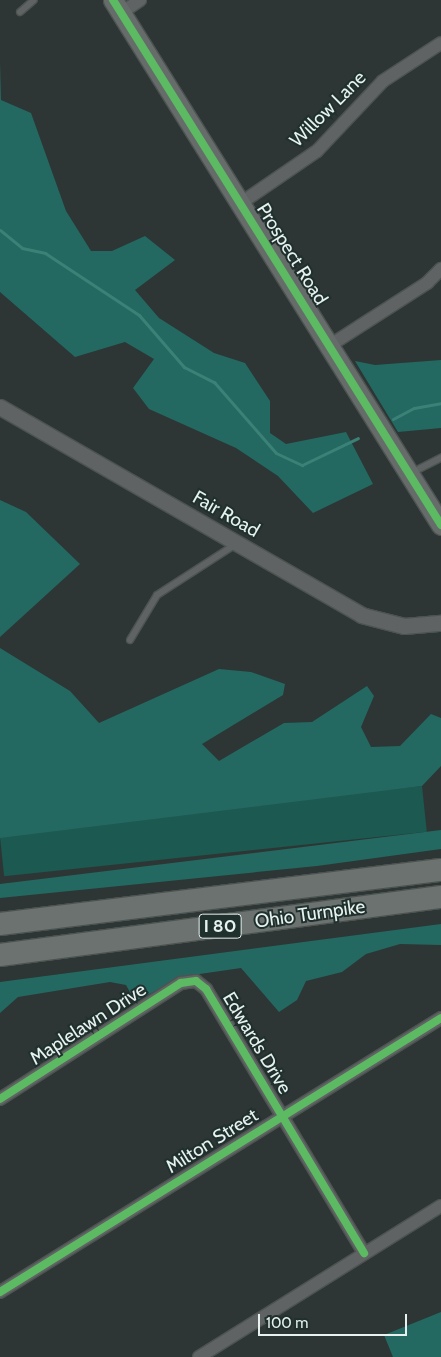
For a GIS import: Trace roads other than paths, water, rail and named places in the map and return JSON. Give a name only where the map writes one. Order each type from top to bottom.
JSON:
[{"type":"highway","name":"Ohio Turnpike","points":[[0,924],[441,870]]},
{"type":"highway","name":"Ohio Turnpike","points":[[0,955],[441,897]]},
{"type":"main road","name":"Prospect Road","points":[[117,6],[441,525]]},
{"type":"street","points":[[117,6],[140,0]]},
{"type":"street","name":"Willow Lane","points":[[241,203],[317,151],[383,81],[441,43]]},
{"type":"street","points":[[329,346],[428,283],[441,269]]},
{"type":"street","name":"Fair Road","points":[[0,406],[237,544],[384,624],[441,623]]},
{"type":"street","name":"Maplelawn Drive","points":[[0,1100],[181,984],[196,981]]},
{"type":"street","name":"Edwards Drive","points":[[196,981],[206,989],[364,1253]]},
{"type":"street","name":"Milton Street","points":[[0,1292],[441,1018]]},
{"type":"street","points":[[199,1357],[441,1206]]},
{"type":"lane","points":[[20,12],[34,0]]},
{"type":"lane","points":[[410,473],[441,458]]},
{"type":"lane","points":[[130,640],[157,595],[237,544]]},
{"type":"waterway","points":[[0,230],[22,248],[45,253],[139,315],[184,367],[214,382],[276,453],[302,465],[358,438]]},
{"type":"waterway","points":[[393,419],[414,408],[441,403]]}]
